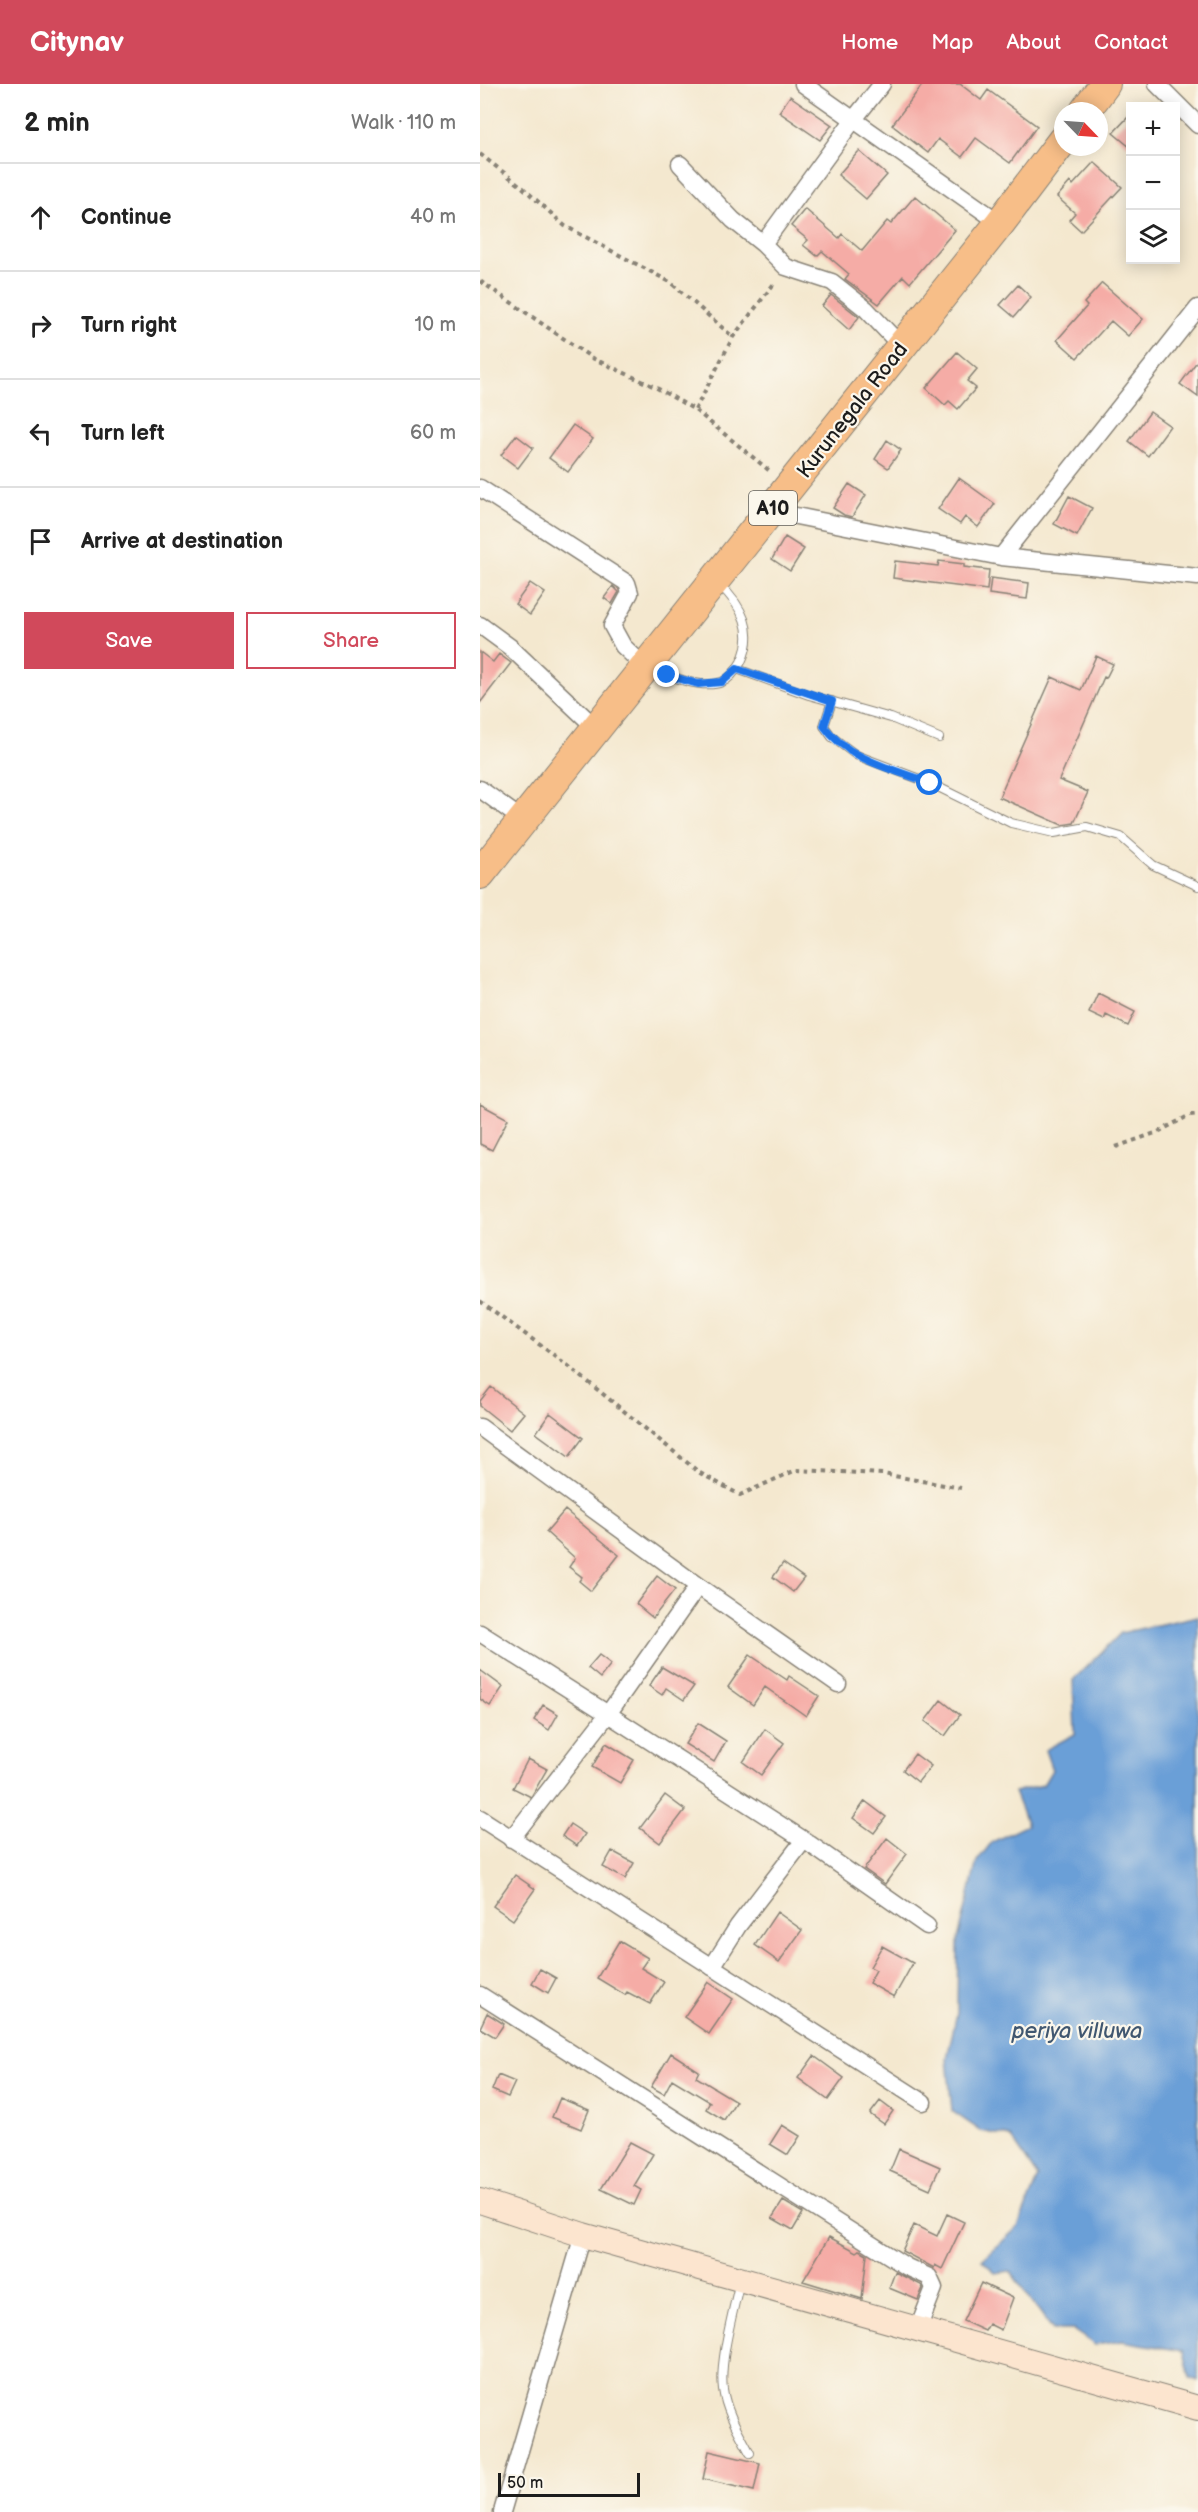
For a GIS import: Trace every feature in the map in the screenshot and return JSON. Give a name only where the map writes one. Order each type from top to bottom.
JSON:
[{"type":"highway","points":[[1091,102],[1105,84]]},
{"type":"highway","name":"Kurunegala Road","points":[[480,874],[902,347],[1054,152]]},
{"type":"street","points":[[803,84],[1000,223]]},
{"type":"street","points":[[763,244],[882,84]]},
{"type":"street","points":[[1157,84],[1198,125]]},
{"type":"street","points":[[680,164],[733,220],[763,244],[786,267],[832,282],[866,309],[902,347]]},
{"type":"street","points":[[1001,557],[1198,308]]},
{"type":"street","points":[[480,488],[627,583],[630,593],[612,627],[623,646],[646,667]]},
{"type":"street","points":[[771,511],[1001,557],[1198,578]]},
{"type":"street","points":[[480,625],[510,647],[597,729]]},
{"type":"street","points":[[480,789],[524,821]]},
{"type":"street","points":[[480,1426],[698,1586],[838,1684]]},
{"type":"street","points":[[511,1839],[608,1714],[698,1586]]},
{"type":"street","points":[[480,1633],[804,1840],[927,1926]]},
{"type":"street","points":[[480,1818],[923,2102]]},
{"type":"street","points":[[712,1967],[738,1926],[804,1840]]},
{"type":"street","points":[[480,1995],[908,2267],[929,2277],[934,2288],[918,2330]]},
{"type":"street","points":[[480,2201],[583,2235],[1198,2408]]},
{"type":"street","points":[[502,2512],[583,2235]]},
{"type":"lane","points":[[646,667],[698,684],[722,682],[737,669],[747,649],[747,629],[742,612],[729,594],[715,581]]},
{"type":"lane","points":[[737,669],[891,718],[939,738]]},
{"type":"lane","points":[[832,701],[824,726],[832,737],[856,755],[930,783],[1011,823],[1054,833],[1087,827],[1121,837],[1153,865],[1198,886]]},
{"type":"lane","points":[[740,2279],[725,2349],[723,2389],[734,2422],[750,2453]]},
{"type":"path","points":[[480,154],[521,186],[565,226],[670,282],[733,338]]},
{"type":"path","points":[[695,410],[733,338],[786,267]]},
{"type":"path","points":[[480,281],[592,358],[655,387],[695,410],[790,487]]},
{"type":"path","points":[[1116,1147],[1158,1132],[1190,1115],[1198,1114]]},
{"type":"path","points":[[480,1301],[566,1364],[700,1473],[740,1495],[796,1470],[883,1474],[961,1488]]},
{"type":"water","name":"periya villuwa","points":[[1198,1616],[1198,2381],[1190,2378],[1184,2351],[1122,2341],[1095,2345],[1073,2330],[1053,2330],[1010,2271],[995,2273],[982,2260],[1018,2227],[1038,2177],[1011,2137],[981,2131],[952,2111],[947,2058],[957,2013],[958,1939],[977,1861],[992,1842],[1027,1825],[1014,1792],[1043,1785],[1052,1770],[1045,1750],[1075,1734],[1073,1680],[1121,1633]]},
{"type":"building","points":[[923,84],[960,84],[981,100],[988,90],[1037,126],[1010,163],[976,138],[962,157],[938,139],[928,153],[892,125]]},
{"type":"building","points":[[790,96],[832,125],[820,140],[779,112]]},
{"type":"building","points":[[1126,119],[1126,144],[1113,133]]},
{"type":"building","points":[[859,151],[887,175],[866,199],[838,175]]},
{"type":"building","points":[[1094,162],[1122,187],[1081,231],[1069,220],[1075,213],[1057,197],[1070,182],[1073,185]]},
{"type":"building","points":[[915,196],[955,230],[910,283],[903,276],[879,304],[845,279],[849,274],[822,251],[817,256],[803,245],[808,240],[791,226],[805,209],[839,238],[842,234],[862,251],[887,221],[891,224]]},
{"type":"building","points":[[1102,283],[1143,319],[1128,336],[1111,321],[1077,358],[1057,340],[1087,306],[1084,303]]},
{"type":"building","points":[[1018,285],[1031,297],[1014,317],[1000,305]]},
{"type":"building","points":[[831,295],[859,317],[849,330],[822,306]]},
{"type":"building","points":[[957,352],[977,369],[967,381],[976,388],[958,409],[949,401],[945,405],[926,388]]},
{"type":"building","points":[[1198,360],[1198,397],[1180,384]]},
{"type":"building","points":[[1150,412],[1170,426],[1148,456],[1129,441]]},
{"type":"building","points":[[573,425],[593,439],[568,472],[549,458]]},
{"type":"building","points":[[516,435],[533,448],[518,468],[501,455]]},
{"type":"building","points":[[887,440],[901,450],[888,468],[875,459]]},
{"type":"building","points":[[959,478],[995,504],[978,527],[965,517],[960,524],[938,509]]},
{"type":"building","points":[[849,484],[866,495],[852,517],[833,508]]},
{"type":"building","points":[[1069,496],[1092,508],[1077,536],[1054,524]]},
{"type":"building","points":[[785,537],[804,549],[790,571],[772,559]]},
{"type":"building","points":[[895,561],[938,566],[939,561],[989,570],[987,590],[893,578]]},
{"type":"building","points":[[991,578],[1029,583],[1027,599],[989,594]]},
{"type":"building","points":[[530,583],[545,593],[530,615],[515,604]]},
{"type":"building","points":[[613,586],[619,592],[612,604],[604,598]]},
{"type":"building","points":[[480,652],[493,662],[499,654],[511,663],[480,703]]},
{"type":"building","points":[[1096,656],[1113,664],[1106,678],[1104,677],[1059,780],[1088,792],[1074,823],[1062,825],[999,797],[1052,677],[1081,690]]},
{"type":"building","points":[[1098,993],[1135,1012],[1128,1026],[1106,1015],[1104,1020],[1089,1013]]},
{"type":"building","points":[[480,1104],[508,1119],[492,1150],[480,1144]]},
{"type":"building","points":[[491,1387],[524,1413],[510,1430],[480,1406],[480,1401]]},
{"type":"building","points":[[550,1413],[583,1438],[569,1457],[536,1433]]},
{"type":"building","points":[[565,1510],[619,1555],[591,1591],[579,1581],[582,1577],[569,1567],[575,1558],[546,1532]]},
{"type":"building","points":[[783,1563],[804,1578],[793,1592],[773,1577]]},
{"type":"building","points":[[657,1576],[675,1590],[653,1618],[636,1604]]},
{"type":"building","points":[[599,1655],[611,1664],[600,1678],[588,1668]]},
{"type":"building","points":[[750,1655],[787,1680],[789,1676],[819,1696],[806,1716],[765,1687],[753,1705],[728,1687]]},
{"type":"building","points":[[662,1667],[694,1686],[684,1700],[666,1688],[662,1695],[649,1686]]},
{"type":"building","points":[[480,1670],[503,1687],[490,1706],[480,1699]]},
{"type":"building","points":[[941,1700],[960,1715],[945,1736],[925,1721]]},
{"type":"building","points":[[543,1705],[558,1714],[549,1730],[534,1720]]},
{"type":"building","points":[[698,1723],[726,1741],[714,1762],[685,1744]]},
{"type":"building","points":[[765,1729],[784,1743],[761,1775],[743,1762]]},
{"type":"building","points":[[606,1743],[634,1760],[620,1783],[592,1767]]},
{"type":"building","points":[[915,1754],[931,1766],[918,1782],[903,1770]]},
{"type":"building","points":[[528,1759],[547,1769],[531,1797],[513,1788]]},
{"type":"building","points":[[665,1795],[685,1810],[660,1843],[640,1828]]},
{"type":"building","points":[[865,1801],[886,1817],[874,1833],[853,1818]]},
{"type":"building","points":[[570,1824],[585,1834],[577,1846],[562,1836]]},
{"type":"building","points":[[887,1838],[907,1854],[885,1884],[864,1869]]},
{"type":"building","points":[[612,1851],[634,1863],[625,1879],[603,1867]]},
{"type":"building","points":[[515,1875],[535,1889],[513,1920],[493,1906]]},
{"type":"building","points":[[777,1912],[802,1930],[779,1962],[755,1945]]},
{"type":"building","points":[[619,1941],[648,1958],[641,1968],[664,1982],[650,2004],[627,1992],[625,1995],[597,1978]]},
{"type":"building","points":[[882,1946],[913,1963],[894,1997],[869,1983],[876,1970],[870,1967]]},
{"type":"building","points":[[540,1969],[556,1978],[548,1993],[532,1983]]},
{"type":"building","points":[[708,1982],[733,1999],[709,2034],[684,2017]]},
{"type":"building","points":[[487,2013],[504,2024],[495,2037],[480,2028]]},
{"type":"building","points":[[671,2053],[699,2071],[696,2077],[736,2101],[724,2120],[706,2109],[710,2102],[672,2079],[664,2094],[651,2087]]},
{"type":"building","points":[[814,2056],[844,2078],[828,2100],[798,2078]]},
{"type":"building","points":[[498,2075],[515,2082],[508,2097],[492,2090]]},
{"type":"building","points":[[560,2098],[589,2110],[581,2129],[552,2117]]},
{"type":"building","points":[[880,2101],[893,2111],[884,2124],[870,2114]]},
{"type":"building","points":[[782,2125],[800,2136],[788,2155],[770,2144]]},
{"type":"building","points":[[630,2142],[653,2154],[634,2186],[641,2190],[634,2205],[601,2189]]},
{"type":"building","points":[[899,2149],[940,2167],[930,2189],[890,2171]]},
{"type":"building","points":[[783,2201],[803,2213],[793,2230],[772,2218]]},
{"type":"building","points":[[947,2214],[964,2222],[942,2269],[935,2265],[934,2268],[902,2251],[914,2225],[937,2236]]},
{"type":"building","points":[[829,2237],[857,2252],[860,2250],[867,2254],[862,2299],[803,2281]]},
{"type":"building","points":[[895,2272],[921,2285],[923,2288],[918,2300],[889,2288]]},
{"type":"building","points":[[981,2283],[1013,2298],[1001,2330],[989,2324],[985,2331],[963,2321]]},
{"type":"building","points":[[709,2451],[760,2463],[754,2491],[703,2479]]},
{"type":"route","points":[[667,675],[698,684],[722,682],[737,669],[832,701],[824,726],[832,737],[856,755],[930,783]]}]
